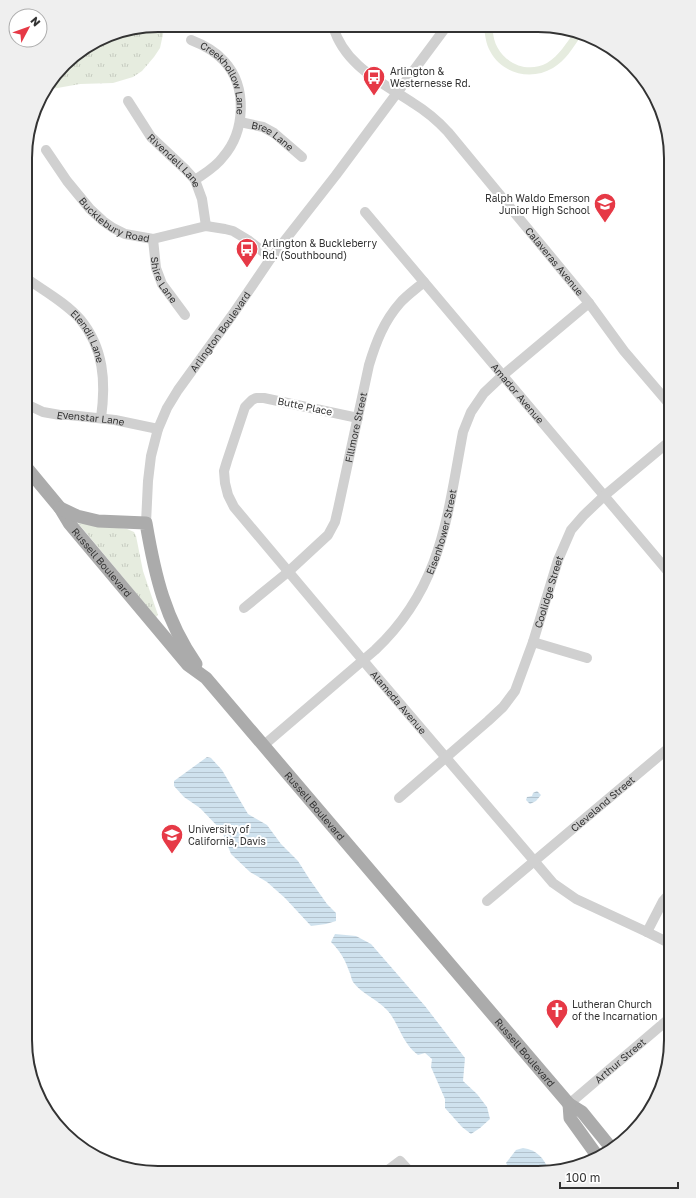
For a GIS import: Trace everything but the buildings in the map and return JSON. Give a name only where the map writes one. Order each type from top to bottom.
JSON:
[{"type":"main road","name":"Russell Boulevard","points":[[32,474],[60,508],[69,523],[188,665],[206,678],[569,1104],[582,1112],[608,1145]]},
{"type":"main road","name":"Russell Boulevard","points":[[60,508],[77,516],[98,521],[146,523]]},
{"type":"main road","name":"Arlington Boulevard","points":[[146,523],[152,562],[162,597],[188,652],[206,678]]},
{"type":"main road","name":"Russell Boulevard","points":[[569,1104],[570,1118],[595,1153]]},
{"type":"street","name":"Calaveras Avenue","points":[[335,32],[338,42],[349,57],[359,66],[430,115],[448,132],[589,303],[624,351],[664,398]]},
{"type":"street","name":"Arlington Boulevard","points":[[146,523],[148,475],[151,456],[158,429],[167,408],[178,390],[271,258],[336,176],[442,32]]},
{"type":"street","name":"Creekhollow Lane","points":[[191,40],[209,48],[225,62],[234,76],[238,86],[240,98],[240,122],[237,134],[227,153],[217,164],[195,180]]},
{"type":"street","name":"Rivendell Lane","points":[[128,101],[151,137],[195,180],[202,199],[206,226]]},
{"type":"street","name":"Bree Lane","points":[[240,122],[263,127],[274,133],[302,157]]},
{"type":"street","name":"Bucklebury Road","points":[[46,150],[67,181],[90,209],[103,221],[125,234],[153,239],[206,226],[225,229],[237,233],[271,258]]},
{"type":"street","name":"Amador Avenue","points":[[365,212],[664,567]]},
{"type":"street","name":"Shire Lane","points":[[153,239],[156,268],[162,284],[185,315]]},
{"type":"street","name":"Elendil Lane","points":[[32,282],[73,313],[90,335],[103,368],[104,384],[101,418]]},
{"type":"street","name":"Fillmore Street","points":[[244,608],[288,572],[328,535],[335,522],[369,365],[380,333],[387,320],[401,302],[424,282]]},
{"type":"street","name":"Eisenhower Street","points":[[264,745],[388,639],[400,625],[413,606],[429,577],[443,536],[463,432],[467,419],[480,398],[502,376],[589,303]]},
{"type":"street","name":"Butte Place","points":[[252,400],[256,398],[264,398],[358,418]]},
{"type":"street","name":"Alameda Avenue","points":[[252,400],[243,410],[224,471],[228,494],[234,507],[554,883],[576,899],[664,940]]},
{"type":"street","name":"Evenstar Lane","points":[[32,407],[43,412],[60,415],[101,418],[158,429]]},
{"type":"street","name":"Coolidge Street","points":[[399,798],[503,707],[515,691],[533,642],[558,560],[571,530],[604,496],[664,446]]},
{"type":"street","points":[[533,642],[587,658]]},
{"type":"street","name":"Cleveland Street","points":[[486,901],[664,752]]},
{"type":"street","points":[[647,932],[664,900]]},
{"type":"street","name":"Arthur Street","points":[[569,1104],[664,1023]]},
{"type":"street","points":[[393,1166],[400,1161],[405,1166]]},
{"type":"green space","points":[[163,32],[160,48],[154,57],[142,71],[133,77],[113,83],[80,84],[53,89],[63,75],[75,63],[95,49],[126,36],[142,33]]},
{"type":"green space","points":[[485,32],[494,32],[497,46],[502,54],[510,61],[527,67],[537,67],[547,63],[559,53],[571,37],[579,39],[561,62],[553,68],[536,74],[527,74],[509,70],[502,65],[495,59],[490,51]]},
{"type":"green space","points":[[78,523],[127,529],[134,532],[143,571],[158,615],[156,617]]},
{"type":"water","points":[[207,757],[211,758],[222,770],[248,814],[267,825],[281,844],[298,861],[327,904],[336,913],[336,921],[311,926],[285,898],[267,882],[250,872],[231,854],[222,831],[200,808],[184,797],[174,786],[174,781]]},
{"type":"water","points":[[537,791],[541,795],[536,801],[530,804],[526,800],[527,797],[532,796],[533,793]]},
{"type":"water","points":[[335,934],[356,936],[371,944],[425,1006],[465,1058],[463,1081],[477,1094],[487,1107],[490,1119],[480,1128],[471,1134],[462,1127],[445,1108],[445,1099],[431,1067],[432,1059],[425,1053],[418,1055],[412,1050],[387,1010],[353,982],[344,959],[331,942]]},
{"type":"water","points":[[523,1148],[536,1153],[547,1166],[508,1166],[506,1163],[516,1150]]},
{"type":"place","name":"Arlington & Westernesse Rd.","points":[[374,96]]},
{"type":"place","name":"Ralph Waldo Emerson Junior High School","points":[[605,224]]},
{"type":"place","name":"Arlington & Buckleberry Rd. (Southbound)","points":[[247,268]]},
{"type":"place","name":"University of California, Davis","points":[[172,854]]},
{"type":"place","name":"Lutheran Church of the Incarnation","points":[[557,1030]]}]
